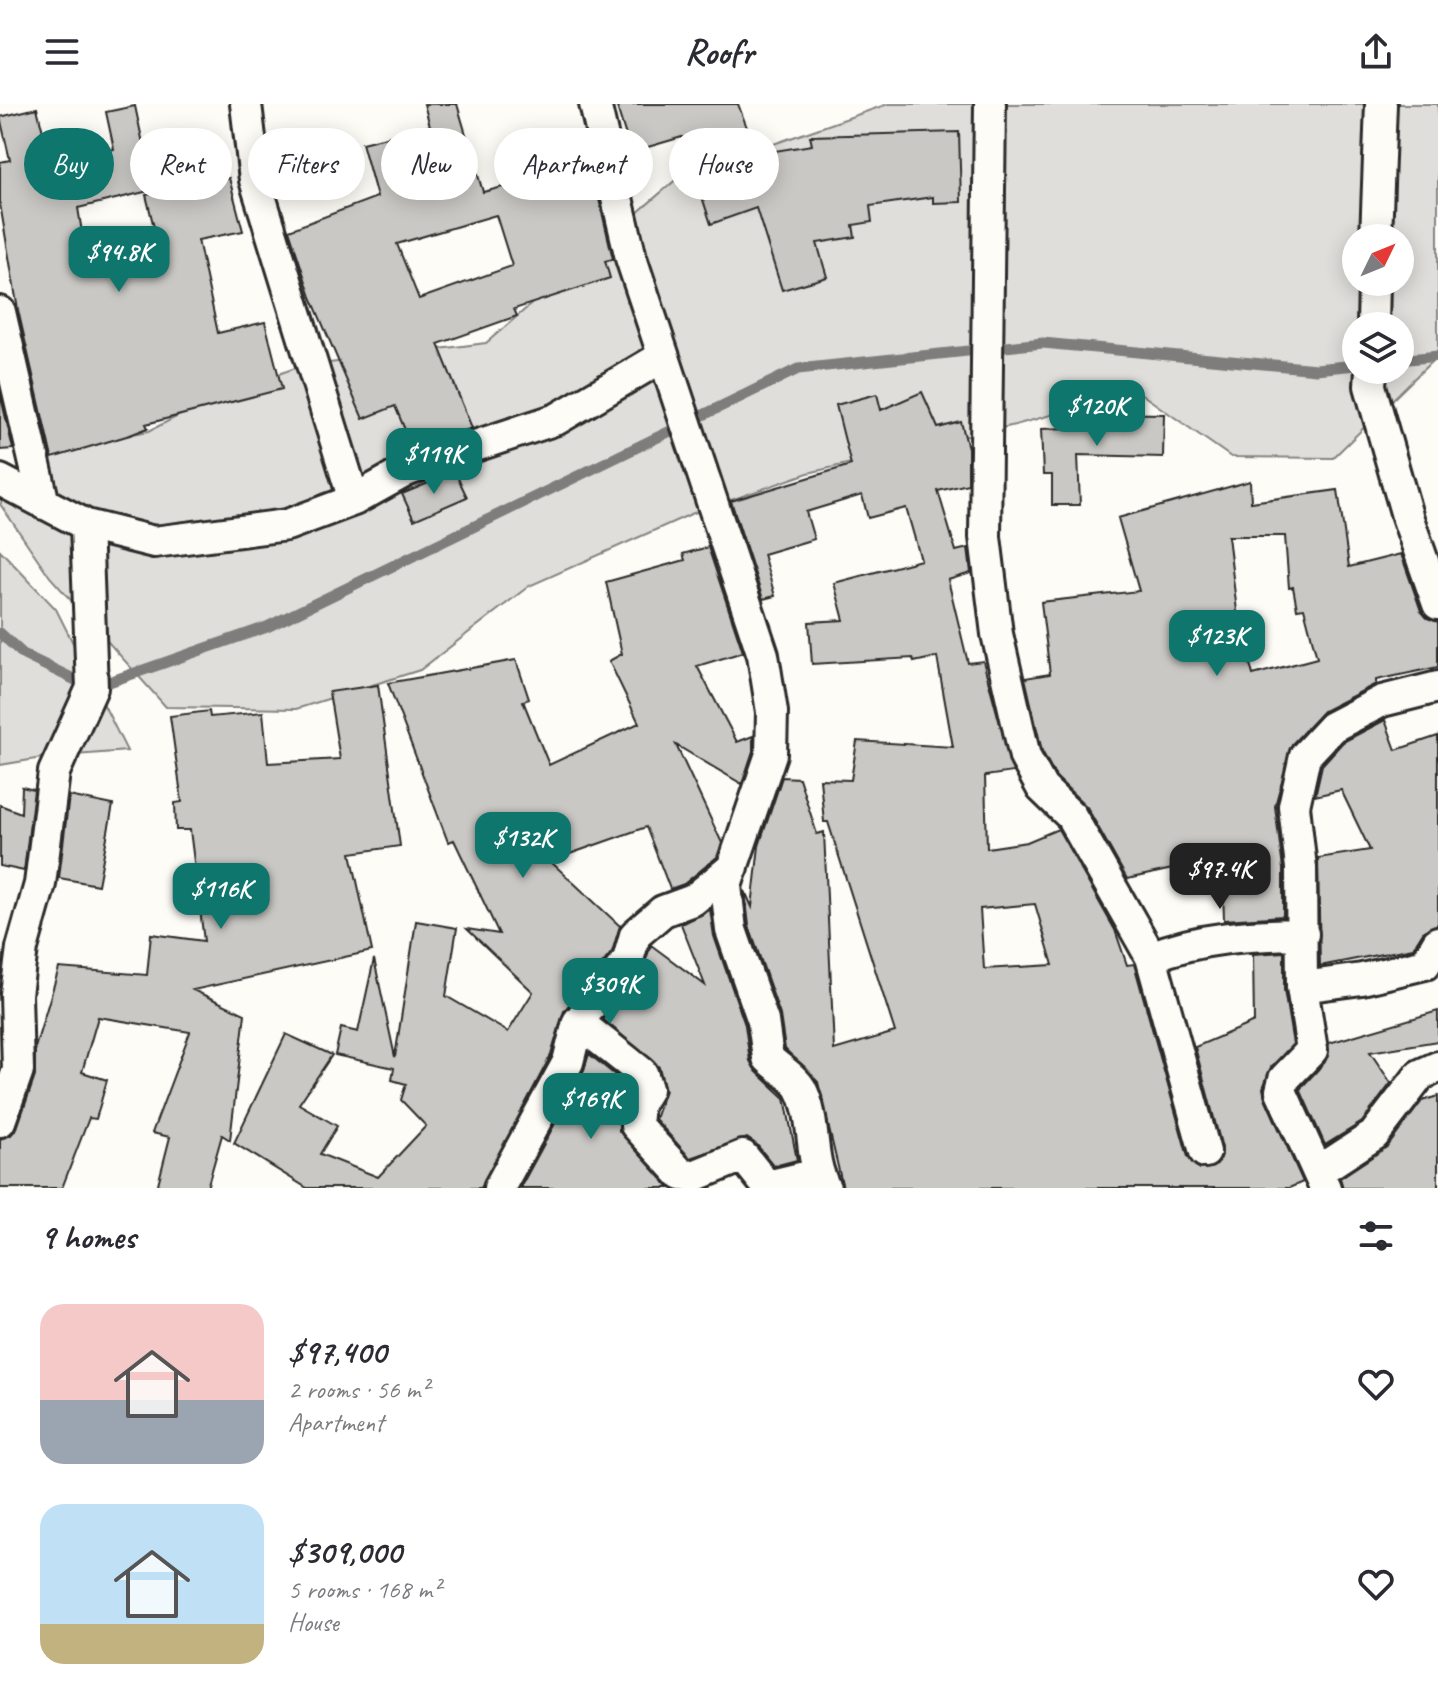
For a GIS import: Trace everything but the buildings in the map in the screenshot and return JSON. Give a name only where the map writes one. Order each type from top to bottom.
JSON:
[{"type":"street","points":[[246,104],[255,180],[354,500]]},
{"type":"street","points":[[578,1022],[642,1073],[647,1089],[638,1104],[636,1125],[682,1175],[694,1176],[743,1156],[749,1159],[767,1186],[821,1181],[813,1162],[810,1117],[800,1086],[768,1058],[763,1021],[731,930],[726,886],[771,754],[772,712],[763,655],[631,258],[595,104]]},
{"type":"street","points":[[990,104],[989,397],[984,478],[985,537],[997,634],[1025,757],[1042,788],[1071,816],[1151,957],[1205,1152]]},
{"type":"street","points":[[1377,224],[1381,104]]},
{"type":"street","points":[[0,312],[44,504]]},
{"type":"street","points":[[0,480],[86,525],[154,542],[287,525],[354,500],[406,471],[557,419],[662,357]]},
{"type":"street","points":[[1370,384],[1407,516],[1438,604]]},
{"type":"street","points":[[0,1121],[18,1070],[16,994],[22,948],[40,884],[54,772],[92,688],[86,525]]},
{"type":"street","points":[[1438,687],[1382,701],[1332,727],[1305,756],[1294,806],[1303,934],[1302,987],[1312,1050],[1284,1079],[1281,1091],[1322,1179],[1374,1135],[1420,1075],[1438,1067]]},
{"type":"street","points":[[499,1188],[568,1062],[578,1022],[628,960],[635,935],[663,911],[693,900],[733,867]]},
{"type":"street","points":[[1151,957],[1182,945],[1220,939],[1303,934]]},
{"type":"street","points":[[1302,987],[1362,979],[1425,964],[1438,942]]},
{"type":"shaded area","points":[[888,104],[1438,104],[1438,355],[1414,379],[1414,312],[1342,312],[1342,384],[1408,384],[1333,458],[1231,457],[1137,391],[1015,425],[808,473],[691,514],[529,586],[420,670],[296,709],[166,707],[50,577],[0,504],[40,451],[149,431],[217,396],[298,367],[486,343],[669,186],[669,200],[779,200],[779,142]]},
{"type":"shaded area","points":[[0,550],[56,609],[127,751],[48,757],[0,765]]},
{"type":"waterway","points":[[0,633],[24,655],[92,688],[267,627],[798,369],[1043,343],[1316,369],[1342,366]]},
{"type":"waterway","points":[[1414,359],[1438,356]]}]
